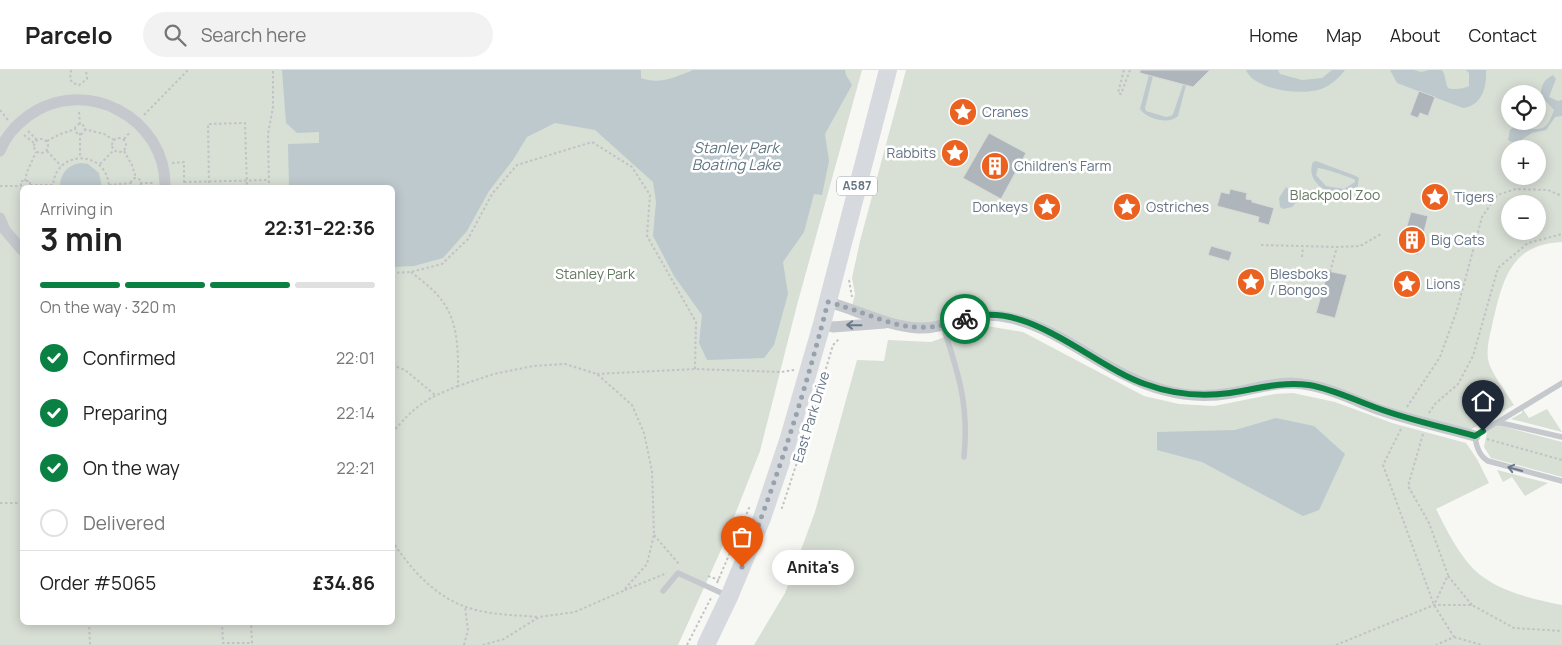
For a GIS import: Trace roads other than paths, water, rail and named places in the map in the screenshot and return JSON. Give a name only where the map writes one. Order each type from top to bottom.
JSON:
[{"type":"main road","name":"East Park Drive","points":[[706,645],[729,597],[768,502],[822,324],[888,70]]},
{"type":"street","points":[[0,151],[14,127],[37,109],[57,102],[79,99],[100,102],[121,110],[135,127],[153,141],[165,173],[160,185]]},
{"type":"street","points":[[0,218],[5,230],[20,248]]},
{"type":"street","points":[[828,302],[887,323],[919,328],[943,326],[969,317],[990,315],[1010,318],[1058,336],[1142,384],[1165,390],[1187,394],[1211,395],[1270,385],[1290,383],[1310,385],[1404,417],[1475,436]]},
{"type":"street","points":[[822,324],[833,327],[887,323]]},
{"type":"lane","points":[[943,326],[963,393],[966,437],[964,457]]},
{"type":"lane","points":[[1562,383],[1475,436],[1476,445],[1484,459],[1562,481]]},
{"type":"lane","points":[[1496,423],[1509,423],[1562,437]]},
{"type":"lane","points":[[663,591],[678,573],[729,597]]},
{"type":"water","name":"Stanley Park Boating Lake","points":[[282,70],[641,70],[641,78],[654,81],[667,79],[693,70],[845,70],[852,85],[825,134],[829,161],[822,195],[814,194],[804,232],[783,262],[788,294],[774,345],[764,358],[707,360],[699,343],[702,315],[674,276],[653,236],[656,202],[653,182],[595,130],[555,123],[527,137],[513,160],[489,191],[467,231],[443,258],[414,266],[395,267],[395,185],[289,185],[288,144],[319,143],[319,132],[297,133],[286,123]]},
{"type":"water","points":[[1246,70],[1278,70],[1280,74],[1302,80],[1322,78],[1332,70],[1345,70],[1324,88],[1302,92],[1268,87],[1251,77]]},
{"type":"water","points":[[1390,70],[1414,70],[1421,72],[1442,70],[1448,88],[1456,89],[1469,86],[1469,73],[1466,70],[1486,70],[1484,89],[1479,100],[1475,104],[1463,108],[1397,83]]},
{"type":"water","points":[[1149,75],[1153,76],[1145,108],[1146,111],[1166,117],[1173,114],[1183,85],[1186,85],[1178,116],[1174,119],[1158,120],[1147,116],[1140,109]]},
{"type":"water","points":[[1553,75],[1556,79],[1549,97],[1558,101],[1562,100],[1562,116],[1555,117],[1546,130],[1546,125],[1551,119],[1554,110],[1546,101],[1546,85],[1543,85]]},
{"type":"water","points":[[1510,130],[1546,130],[1532,133],[1521,140],[1508,140]]},
{"type":"water","points":[[1316,161],[1356,176],[1359,178],[1357,189],[1350,193],[1342,194],[1325,190],[1313,178],[1311,170],[1313,162]],"holes":[[[1318,168],[1348,177],[1355,180],[1355,182],[1344,189],[1326,186],[1316,175]]]},
{"type":"water","points":[[76,164],[88,164],[99,173],[102,185],[60,185],[61,178],[65,171]]},
{"type":"water","points":[[1286,187],[1300,198],[1292,207],[1283,209],[1280,207],[1279,198]]},
{"type":"water","points":[[1276,418],[1314,426],[1345,454],[1319,510],[1303,516],[1202,462],[1157,450],[1157,432],[1235,430]]},
{"type":"place","name":"Cranes","points":[[963,112]]},
{"type":"place","name":"Rabbits","points":[[955,153]]},
{"type":"place","name":"Children's Farm","points":[[995,166]]},
{"type":"place","name":"Tigers","points":[[1435,197]]},
{"type":"place","name":"Donkeys","points":[[1047,207]]},
{"type":"place","name":"Ostriches","points":[[1127,207]]},
{"type":"place","name":"Big Cats","points":[[1412,240]]},
{"type":"place","name":"Blesboks / Bongos","points":[[1251,282]]},
{"type":"place","name":"Lions","points":[[1407,284]]},
{"type":"place","name":"Anita's","points":[[742,567]]},
{"type":"park label","name":"Blackpool Zoo","points":[[1335,195]]},
{"type":"park label","name":"Stanley Park","points":[[595,274]]}]
